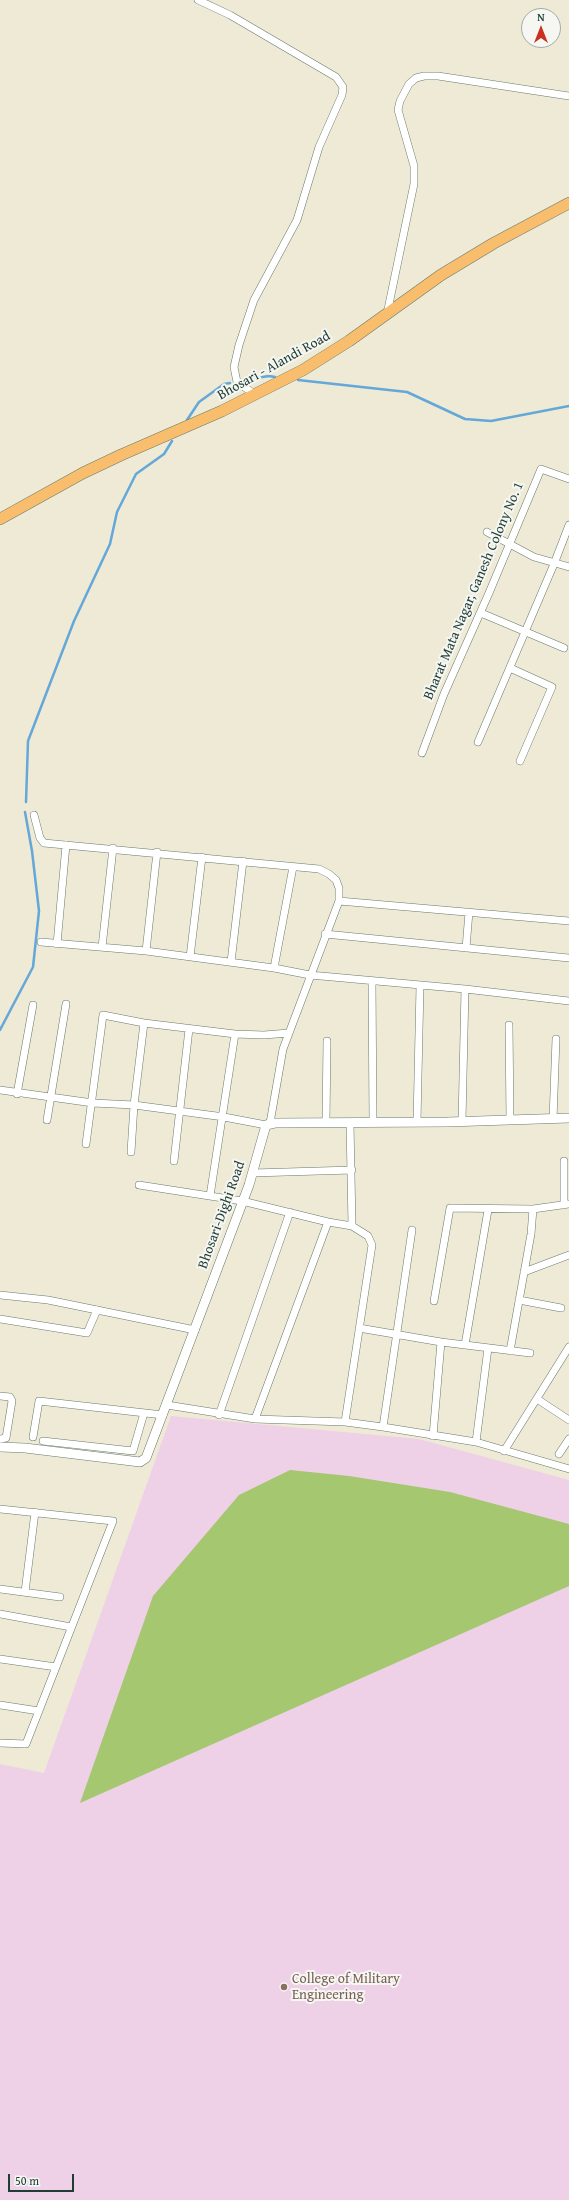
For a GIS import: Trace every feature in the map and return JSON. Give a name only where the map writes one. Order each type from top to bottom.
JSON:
[{"type":"main road","name":"Bhosari - Alandi Road","points":[[0,519],[121,454],[178,431],[256,395],[303,370],[387,314],[441,275],[487,247],[569,203]]},
{"type":"street","points":[[198,0],[230,15],[336,77],[343,86],[342,95],[319,146],[298,220],[254,300],[239,345],[234,367],[237,382],[256,395]]},
{"type":"street","points":[[387,314],[414,184],[414,166],[398,110],[400,101],[409,84],[416,78],[424,76],[438,76],[569,96]]},
{"type":"street","name":"Bharat Mata Nagar, Ganesh Colony No. 1","points":[[422,753],[444,694],[481,613],[541,469],[569,479]]},
{"type":"street","points":[[478,742],[554,564],[569,525]]},
{"type":"street","points":[[487,532],[509,544],[554,564],[569,567]]},
{"type":"street","points":[[481,613],[564,648]]},
{"type":"street","points":[[510,668],[552,687],[520,761]]},
{"type":"street","points":[[34,815],[42,841],[66,845],[202,856],[319,869],[329,874],[336,880],[339,888],[339,901],[325,934],[283,1049],[268,1124]]},
{"type":"street","points":[[58,944],[66,845]]},
{"type":"street","points":[[102,947],[113,848]]},
{"type":"street","points":[[146,951],[157,852]]},
{"type":"street","points":[[190,957],[202,856]]},
{"type":"street","points":[[231,962],[243,861]]},
{"type":"street","points":[[274,968],[293,867]]},
{"type":"street","points":[[339,901],[569,921]]},
{"type":"street","points":[[466,948],[469,912]]},
{"type":"street","points":[[325,934],[569,958]]},
{"type":"street","points":[[41,942],[146,951],[274,968],[310,975],[465,989],[569,1001]]},
{"type":"street","points":[[372,981],[373,1122]]},
{"type":"street","points":[[417,1122],[420,986]]},
{"type":"street","points":[[462,1121],[465,989]]},
{"type":"street","points":[[47,1120],[66,1004]]},
{"type":"street","points":[[17,1094],[34,1005]]},
{"type":"street","points":[[86,1144],[93,1103],[103,1015],[144,1023],[235,1034],[264,1035],[289,1033]]},
{"type":"street","points":[[131,1152],[134,1105],[144,1023]]},
{"type":"street","points":[[509,1025],[510,1120]]},
{"type":"street","points":[[174,1161],[178,1111],[188,1028]]},
{"type":"street","points":[[210,1196],[224,1117],[235,1034]]},
{"type":"street","points":[[553,1118],[556,1039]]},
{"type":"street","points":[[326,1041],[326,1123]]},
{"type":"street","points":[[0,1090],[17,1094],[93,1103],[134,1105],[268,1124],[569,1118]]},
{"type":"street","points":[[350,1123],[352,1226]]},
{"type":"street","name":"Bhosari-Dighi Road","points":[[0,1447],[25,1448],[140,1462],[146,1458],[253,1173],[268,1124]]},
{"type":"street","points":[[434,1301],[450,1208],[488,1210],[533,1209],[567,1205],[564,1161]]},
{"type":"street","points":[[253,1173],[352,1170]]},
{"type":"street","points":[[139,1185],[242,1201],[328,1222],[352,1226],[368,1236],[372,1245],[345,1422]]},
{"type":"street","points":[[510,1351],[533,1209]]},
{"type":"street","points":[[465,1345],[488,1210]]},
{"type":"street","points":[[219,1415],[290,1212]]},
{"type":"street","points":[[255,1419],[328,1222]]},
{"type":"street","points":[[383,1427],[398,1334],[412,1230]]},
{"type":"street","points":[[524,1272],[569,1255]]},
{"type":"street","points":[[0,1295],[48,1300],[195,1330]]},
{"type":"street","points":[[519,1300],[561,1308]]},
{"type":"street","points":[[0,1319],[87,1333],[97,1310]]},
{"type":"street","points":[[359,1328],[441,1342],[530,1353]]},
{"type":"street","points":[[433,1436],[441,1342]]},
{"type":"street","points":[[504,1451],[569,1347]]},
{"type":"street","points":[[476,1442],[488,1348]]},
{"type":"street","points":[[0,1396],[10,1397],[12,1401],[6,1438],[0,1439]]},
{"type":"street","points":[[537,1399],[569,1420]]},
{"type":"street","points":[[33,1437],[39,1401],[163,1415]]},
{"type":"street","points":[[167,1405],[219,1415],[255,1419],[345,1422],[383,1427],[476,1442],[569,1469]]},
{"type":"street","points":[[43,1441],[133,1451],[144,1413]]},
{"type":"street","points":[[559,1454],[569,1440]]},
{"type":"street","points":[[0,1509],[113,1521],[26,1744],[0,1743]]},
{"type":"street","points":[[25,1592],[35,1512]]},
{"type":"street","points":[[0,1589],[60,1597]]},
{"type":"street","points":[[0,1614],[71,1627]]},
{"type":"street","points":[[0,1659],[56,1667]]},
{"type":"street","points":[[0,1705],[39,1711]]},
{"type":"shaded area","name":"College of Military Engineering","points":[[171,1416],[419,1439],[569,1480],[569,2200],[0,2200],[0,1764],[44,1773]]},
{"type":"green space","points":[[290,1470],[349,1476],[450,1492],[569,1524],[569,1586],[80,1803],[153,1596],[239,1495]]},
{"type":"waterway","points":[[244,380],[269,376],[275,377]]},
{"type":"waterway","points":[[298,380],[407,392],[465,419],[491,421],[569,406]]},
{"type":"waterway","points":[[187,420],[199,402],[224,384],[230,383]]},
{"type":"waterway","points":[[26,802],[28,741],[74,621],[110,544],[117,512],[136,474],[164,454],[172,441]]},
{"type":"waterway","points":[[0,1030],[33,967],[39,911],[32,851],[25,812]]},
{"type":"place","name":"College of Military Engineering","points":[[284,1987]]}]
